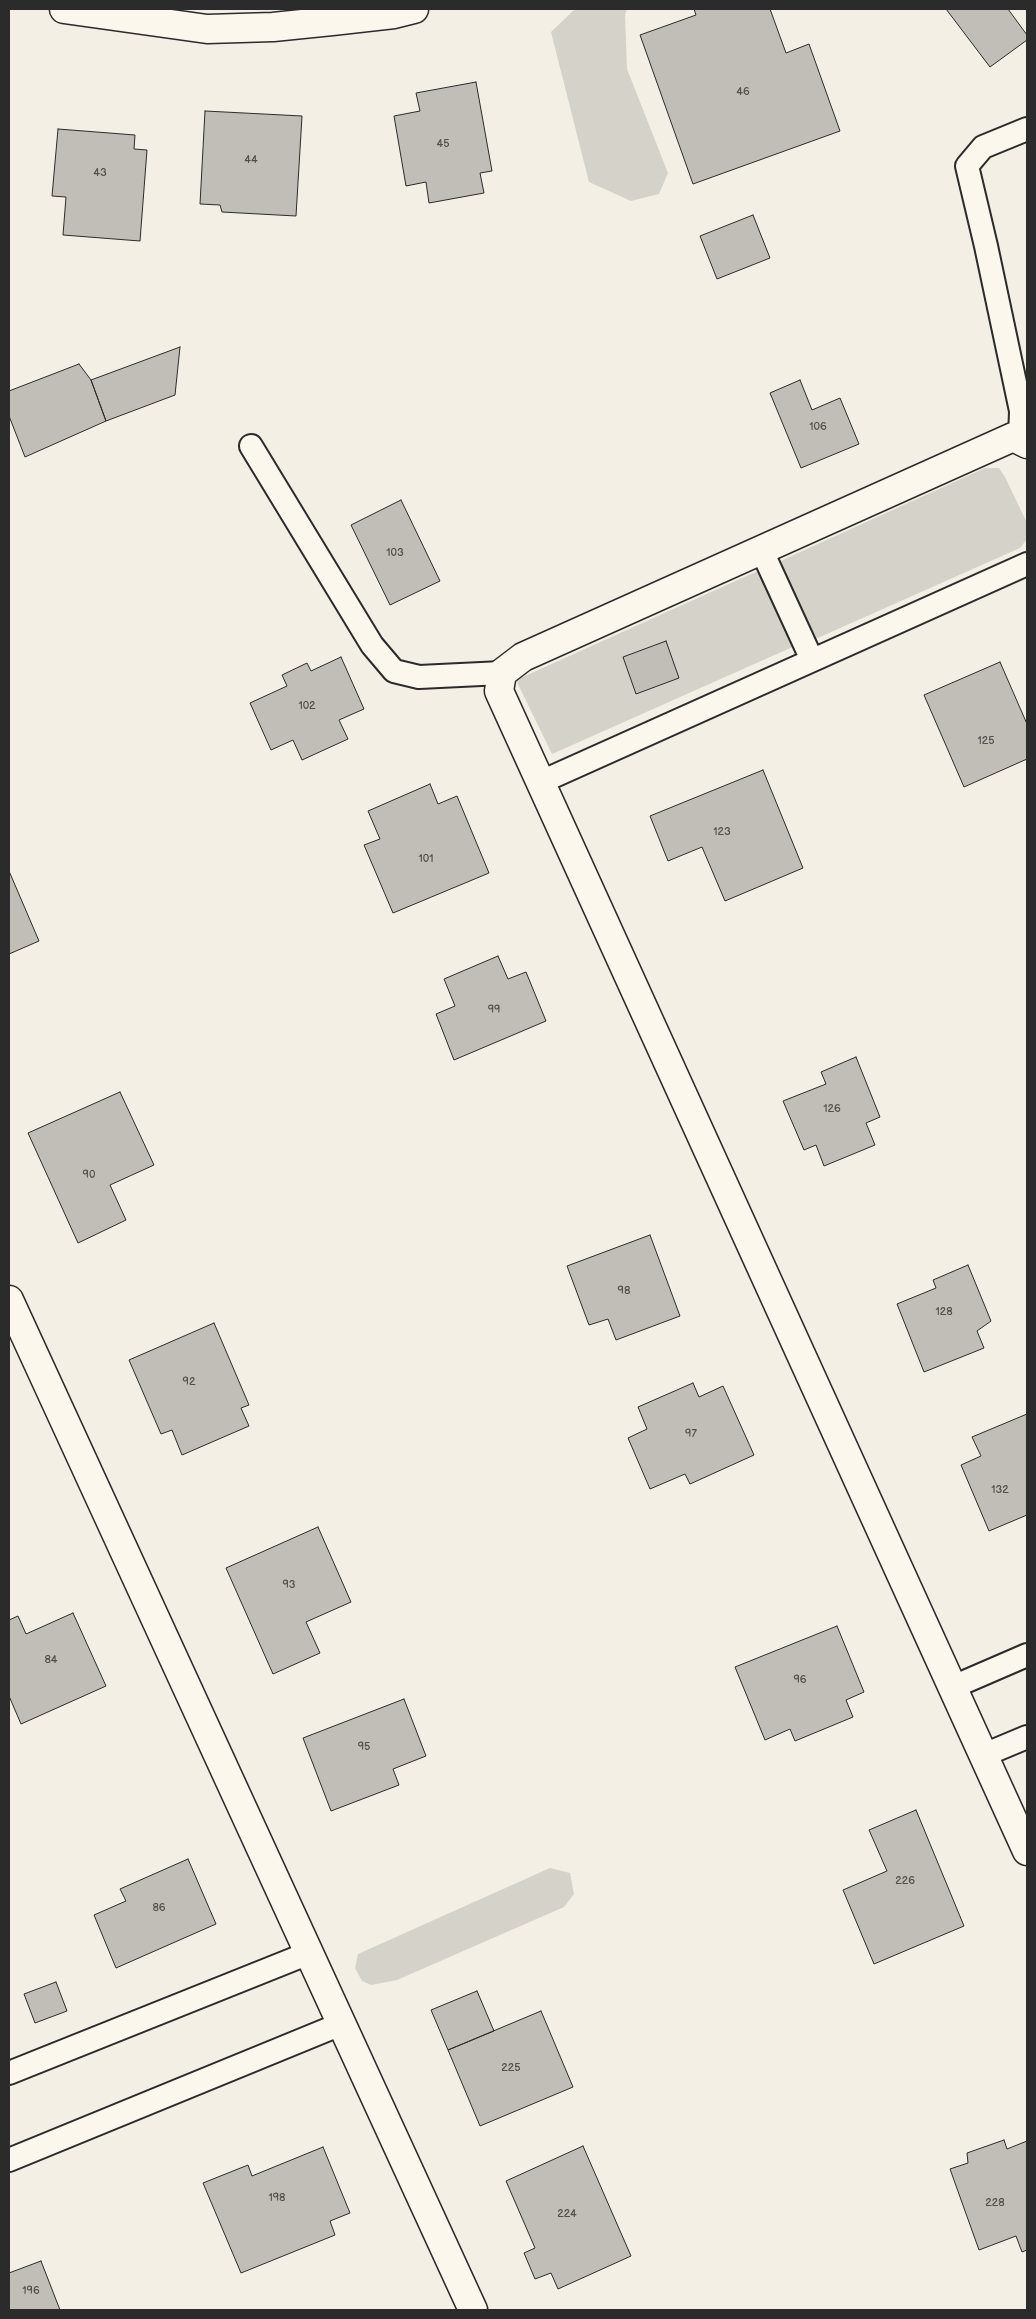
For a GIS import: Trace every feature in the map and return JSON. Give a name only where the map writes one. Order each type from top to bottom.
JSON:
[{"type":"street","points":[[64,9],[207,29],[273,27],[394,14],[414,9]]},
{"type":"street","points":[[1023,442],[1013,437],[523,657],[502,673],[499,691],[1027,1851]]},
{"type":"street","points":[[9,1300],[473,2310]]},
{"type":"lane","points":[[1023,442],[1021,411],[967,166],[983,147],[1027,129]]},
{"type":"lane","points":[[251,446],[372,645],[394,671],[419,677],[502,673]]},
{"type":"lane","points":[[760,549],[812,660]]},
{"type":"lane","points":[[541,782],[1027,564]]},
{"type":"lane","points":[[953,1687],[1027,1655]]},
{"type":"lane","points":[[984,1755],[1027,1737]]},
{"type":"lane","points":[[9,2074],[309,1954]]},
{"type":"lane","points":[[9,2160],[341,2024]]},
{"type":"shaded area","points":[[575,9],[627,9],[625,15],[627,69],[668,173],[659,194],[631,201],[589,182],[551,32]]},
{"type":"shaded area","points":[[985,468],[999,468],[1026,521],[1027,539],[1020,548],[811,641],[776,563]]},
{"type":"shaded area","points":[[762,569],[797,645],[552,754],[516,680]]},
{"type":"shaded area","points":[[550,1868],[570,1873],[574,1894],[564,1907],[397,1980],[371,1985],[362,1981],[355,1968],[358,1954]]},
{"type":"building","points":[[694,9],[770,9],[786,53],[809,44],[840,131],[693,184],[640,35],[696,15]]},
{"type":"building","points":[[946,9],[1008,9],[1027,35],[1027,40],[990,67]]},
{"type":"building","points":[[476,82],[492,171],[480,173],[484,193],[429,203],[426,182],[406,186],[394,116],[420,111],[416,93]]},
{"type":"building","points":[[205,111],[302,116],[296,216],[222,212],[220,205],[200,204]]},
{"type":"building","points":[[58,129],[135,135],[134,149],[147,150],[140,241],[63,235],[66,197],[52,196]]},
{"type":"building","points":[[753,215],[770,258],[717,279],[700,236]]},
{"type":"building","points":[[180,347],[175,395],[106,421],[91,380]]},
{"type":"building","points":[[79,364],[91,380],[106,421],[25,457],[9,416],[9,391]]},
{"type":"building","points":[[800,380],[812,410],[840,398],[859,444],[801,468],[770,393]]},
{"type":"building","points":[[401,500],[440,581],[390,605],[351,525]]},
{"type":"building","points":[[666,641],[679,678],[636,694],[623,657]]},
{"type":"building","points":[[341,657],[364,709],[339,720],[348,739],[302,760],[293,740],[271,750],[250,703],[287,686],[282,675],[307,663],[311,671]]},
{"type":"building","points":[[1000,662],[1027,724],[1027,759],[964,787],[924,695]]},
{"type":"building","points":[[763,770],[803,868],[725,901],[702,847],[668,861],[650,816]]},
{"type":"building","points":[[430,784],[438,804],[457,796],[489,873],[393,913],[364,845],[380,839],[368,811]]},
{"type":"building","points":[[9,871],[39,941],[9,954]]},
{"type":"building","points":[[498,956],[508,979],[526,972],[546,1021],[454,1060],[436,1014],[455,1006],[444,979]]},
{"type":"building","points":[[856,1057],[880,1117],[866,1123],[875,1145],[824,1166],[816,1145],[804,1150],[783,1101],[826,1084],[821,1072]]},
{"type":"building","points":[[120,1092],[154,1165],[110,1185],[126,1220],[78,1243],[28,1133]]},
{"type":"building","points":[[650,1235],[680,1316],[616,1340],[608,1319],[589,1325],[567,1266]]},
{"type":"building","points":[[968,1265],[991,1321],[977,1331],[984,1348],[924,1372],[897,1304],[936,1288],[933,1280]]},
{"type":"building","points":[[214,1323],[249,1405],[241,1408],[249,1426],[182,1455],[172,1430],[161,1434],[129,1360]]},
{"type":"building","points":[[693,1383],[699,1397],[723,1386],[754,1455],[690,1484],[685,1474],[650,1489],[628,1438],[647,1429],[638,1407]]},
{"type":"building","points":[[1027,1414],[1027,1515],[989,1531],[961,1465],[981,1456],[972,1437]]},
{"type":"building","points":[[318,1527],[351,1602],[306,1622],[320,1653],[273,1674],[226,1568]]},
{"type":"building","points":[[73,1613],[106,1686],[21,1724],[9,1696],[9,1620],[18,1616],[26,1634]]},
{"type":"building","points":[[837,1626],[864,1692],[846,1700],[853,1717],[795,1741],[790,1729],[765,1740],[735,1667]]},
{"type":"building","points":[[404,1699],[426,1756],[393,1769],[399,1785],[331,1811],[303,1738]]},
{"type":"building","points":[[916,1810],[964,1926],[874,1964],[843,1890],[887,1871],[869,1830]]},
{"type":"building","points":[[188,1859],[216,1924],[116,1968],[94,1915],[126,1901],[120,1889]]},
{"type":"building","points":[[56,1982],[67,2011],[35,2023],[24,1994]]},
{"type":"building","points":[[477,1991],[494,2031],[448,2050],[431,2010]]},
{"type":"building","points":[[541,2011],[573,2087],[480,2126],[448,2050]]},
{"type":"building","points":[[1004,2140],[1007,2149],[1027,2141],[1027,2250],[1022,2252],[1016,2236],[979,2250],[950,2169],[968,2163],[967,2153]]},
{"type":"building","points":[[583,2146],[631,2256],[558,2289],[551,2273],[535,2279],[524,2253],[535,2248],[506,2181]]},
{"type":"building","points":[[323,2147],[350,2213],[330,2221],[335,2235],[241,2273],[203,2183],[248,2165],[252,2176]]},
{"type":"building","points":[[41,2261],[60,2310],[9,2310],[9,2273]]}]
